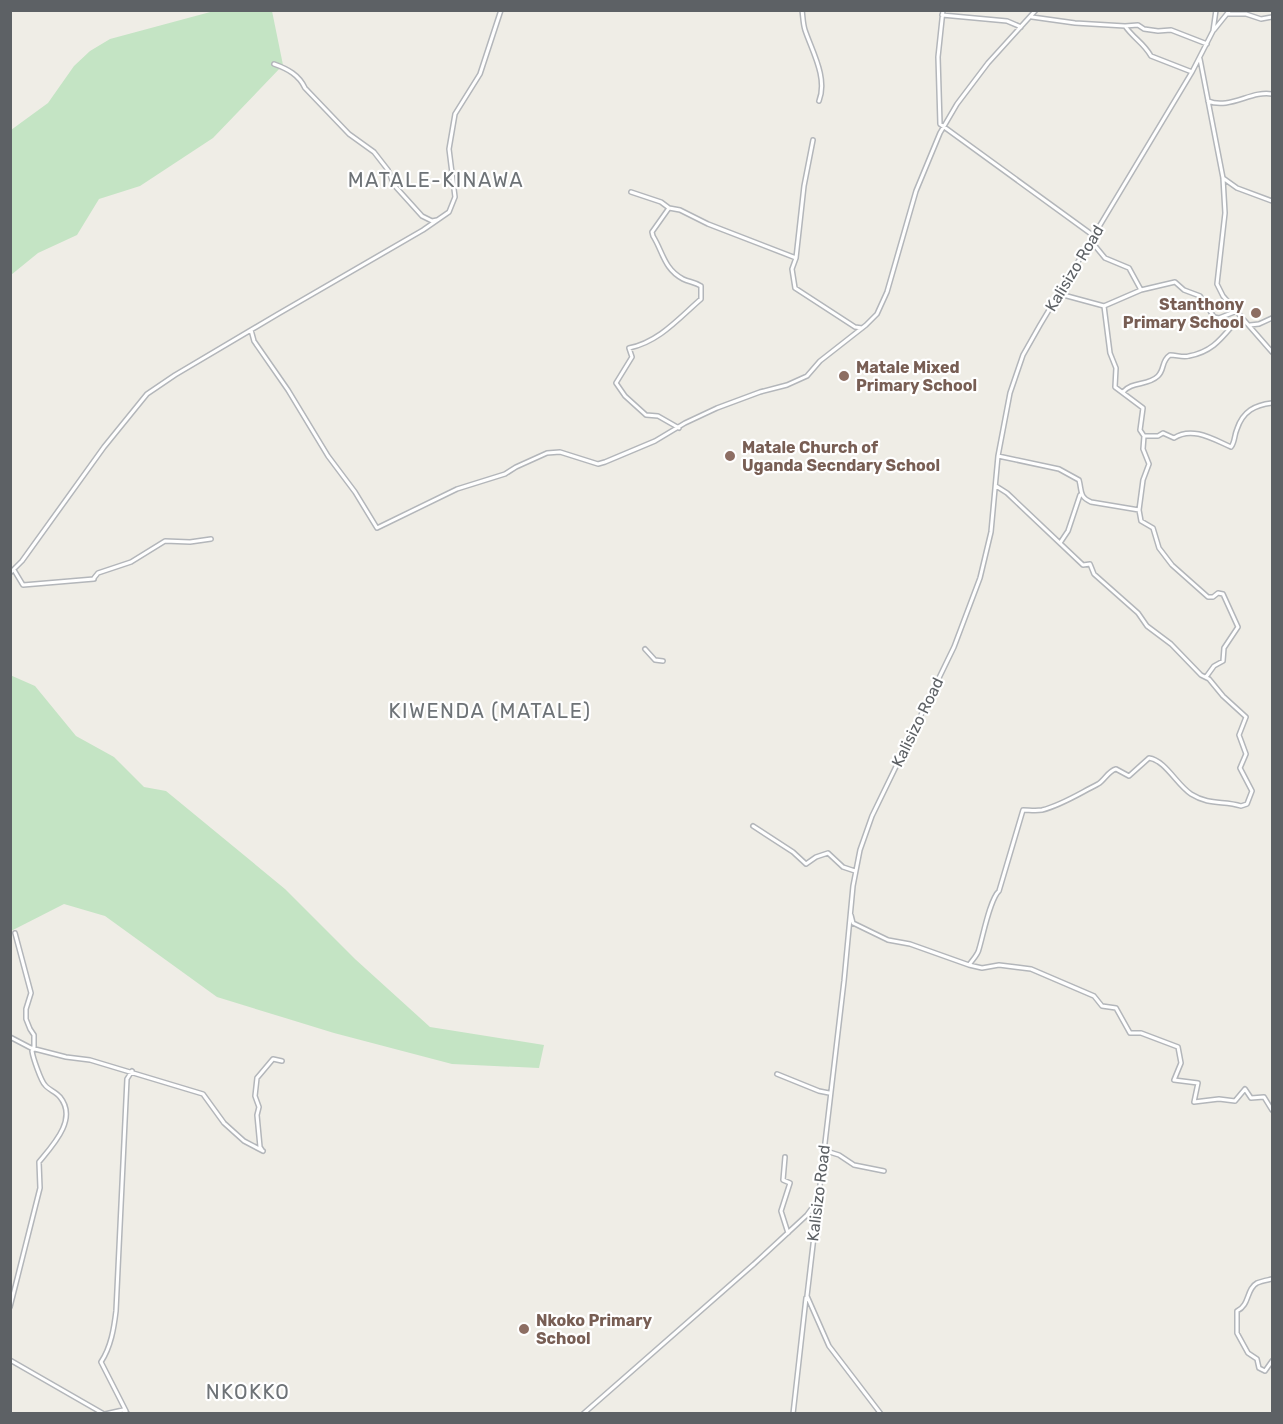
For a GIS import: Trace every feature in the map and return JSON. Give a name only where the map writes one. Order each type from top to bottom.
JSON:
[{"type":"street","points":[[211,539],[189,542],[165,541],[131,562],[98,573],[90,581],[23,585],[12,572],[123,422],[147,394],[175,375],[441,219],[453,206],[455,197],[449,149],[455,114],[480,74],[501,10]]},
{"type":"street","points":[[802,10],[804,28],[813,48],[821,79],[822,90],[819,100]]},
{"type":"street","points":[[251,330],[254,341],[377,528],[457,489],[505,474],[516,466],[547,453],[560,452],[601,464],[655,441],[717,408],[807,376],[820,361],[877,314],[887,292],[916,191],[944,127],[957,104],[988,63],[1036,10]]},
{"type":"street","points":[[1213,31],[1216,10]]},
{"type":"street","points":[[1213,31],[1229,12],[1261,19],[1272,17]]},
{"type":"street","points":[[1021,27],[1006,21],[942,13],[938,57],[939,121],[944,127],[1094,236]]},
{"type":"street","points":[[1031,16],[1075,23],[1138,26],[1158,31],[1171,30],[1207,44]]},
{"type":"street","points":[[1125,26],[1135,39],[1147,47],[1151,56],[1192,72]]},
{"type":"street","name":"Kalisizo Road","points":[[881,1413],[829,1346],[807,1296],[855,871],[872,816],[947,662],[968,610],[988,548],[998,456],[1007,402],[1017,369],[1060,290],[1192,72],[1213,31]]},
{"type":"street","points":[[1200,58],[1223,178],[1225,213],[1217,284],[1220,293],[1272,352]]},
{"type":"street","points":[[274,64],[286,68],[301,79],[304,88],[349,134],[374,152],[388,170],[394,185],[422,216],[432,221],[441,219]]},
{"type":"street","points":[[1208,101],[1220,104],[1261,92],[1272,94]]},
{"type":"street","points":[[813,140],[804,186],[796,258],[792,269],[795,288],[855,327],[862,328]]},
{"type":"street","points":[[1223,178],[1238,188],[1272,201]]},
{"type":"street","points":[[631,192],[661,202],[669,208],[680,210],[708,224],[796,258]]},
{"type":"street","points":[[669,208],[652,232],[653,236],[667,266],[684,279],[701,286],[701,299],[674,325],[644,345],[629,348],[632,357],[616,383],[625,396],[646,415],[658,416],[679,428]]},
{"type":"street","points":[[1091,241],[1105,258],[1129,268],[1141,290]]},
{"type":"street","points":[[1060,290],[1067,297],[1104,306],[1141,290],[1175,282],[1179,287],[1200,296],[1214,317],[1219,318],[1237,311]]},
{"type":"street","points":[[1104,306],[1110,353],[1116,368],[1115,384],[1143,408],[1140,430],[1144,436],[1143,449],[1149,464],[1143,480],[1139,510],[1141,521],[1153,528],[1159,548],[1172,565],[1208,597],[1218,593],[1223,594],[1238,627],[1224,648],[1222,661],[1214,666],[1206,677]]},
{"type":"street","points":[[1123,392],[1129,385],[1147,382],[1158,376],[1164,361],[1170,355],[1190,356],[1214,346],[1241,316]]},
{"type":"street","points":[[1250,326],[1272,318]]},
{"type":"street","points":[[1144,436],[1158,436],[1163,433],[1174,438],[1182,433],[1195,433],[1208,436],[1230,447],[1233,445],[1239,424],[1248,411],[1257,405],[1272,403]]},
{"type":"street","points":[[998,456],[1059,469],[1079,480],[1081,495],[1068,531],[1060,543]]},
{"type":"street","points":[[969,965],[980,949],[990,908],[999,891],[1023,810],[1040,810],[1062,804],[1099,783],[1112,770],[1116,769],[1129,776],[1149,758],[1160,762],[1181,787],[1199,798],[1218,804],[1241,806],[1246,804],[1252,795],[1252,788],[1241,772],[1240,764],[1246,754],[1239,735],[1247,718],[1163,637],[1147,626],[1138,613],[1094,574],[1090,564],[1083,565],[1007,493],[996,486]]},
{"type":"street","points":[[1081,495],[1091,502],[1139,510]]},
{"type":"street","points":[[645,649],[655,660],[663,661]]},
{"type":"street","points":[[753,826],[793,852],[806,864],[828,853],[843,867],[855,871]]},
{"type":"street","points":[[850,912],[853,923],[888,940],[910,944],[982,968],[999,965],[1031,969],[1094,996],[1102,1006],[1116,1008],[1130,1033],[1140,1033],[1178,1047],[1181,1064],[1174,1080],[1198,1083],[1194,1102],[1219,1099],[1234,1101],[1245,1089],[1251,1098],[1264,1097],[1272,1110]]},
{"type":"street","points":[[10,1307],[40,1188],[39,1162],[55,1143],[66,1120],[64,1104],[54,1091],[43,1083],[33,1057],[34,1035],[26,1019],[26,1009],[31,993],[15,933]]},
{"type":"street","points":[[10,1037],[31,1048],[132,1071],[203,1094],[224,1124],[244,1141],[263,1151],[260,1147],[257,1115],[259,1107],[255,1096],[257,1078],[273,1059],[282,1061]]},
{"type":"street","points":[[127,1412],[101,1362],[106,1355],[114,1331],[117,1311],[127,1079],[132,1071]]},
{"type":"street","points":[[777,1074],[819,1091],[830,1093]]},
{"type":"street","points":[[823,1150],[839,1155],[854,1165],[884,1171]]},
{"type":"street","points":[[785,1156],[783,1180],[790,1183],[782,1211],[788,1233]]},
{"type":"street","points":[[583,1413],[788,1233],[817,1203]]},
{"type":"street","points":[[807,1215],[815,1215]]},
{"type":"street","points":[[1272,1279],[1256,1283],[1250,1289],[1243,1309],[1238,1311],[1237,1322],[1237,1333],[1248,1353],[1257,1359],[1259,1368],[1265,1371],[1272,1361]]},
{"type":"street","points":[[792,1413],[807,1296]]},
{"type":"street","points":[[10,1360],[104,1413],[121,1410],[127,1412]]},
{"type":"green space","points":[[214,11],[272,11],[283,65],[213,138],[140,186],[99,199],[77,235],[38,253],[11,275],[11,130],[48,103],[74,66],[90,51],[110,39]]},
{"type":"green space","points":[[10,675],[35,686],[76,736],[114,757],[144,787],[166,791],[285,889],[355,959],[430,1027],[544,1045],[539,1068],[452,1064],[334,1033],[217,997],[105,916],[64,904],[11,931]]},
{"type":"place","name":"Stanthony Primary School","points":[[1256,313]]},
{"type":"place","name":"Matale Mixed Primary School","points":[[844,376]]},
{"type":"place","name":"Matale Church of Uganda Secndary School","points":[[730,456]]},
{"type":"place","name":"Nkoko Primary School","points":[[524,1329]]},
{"type":"district","name":"MATALE-KINAWA","points":[[436,180]]},
{"type":"district","name":"KIWENDA (MATALE)","points":[[490,711]]},
{"type":"district","name":"NKOKKO","points":[[248,1392]]}]
